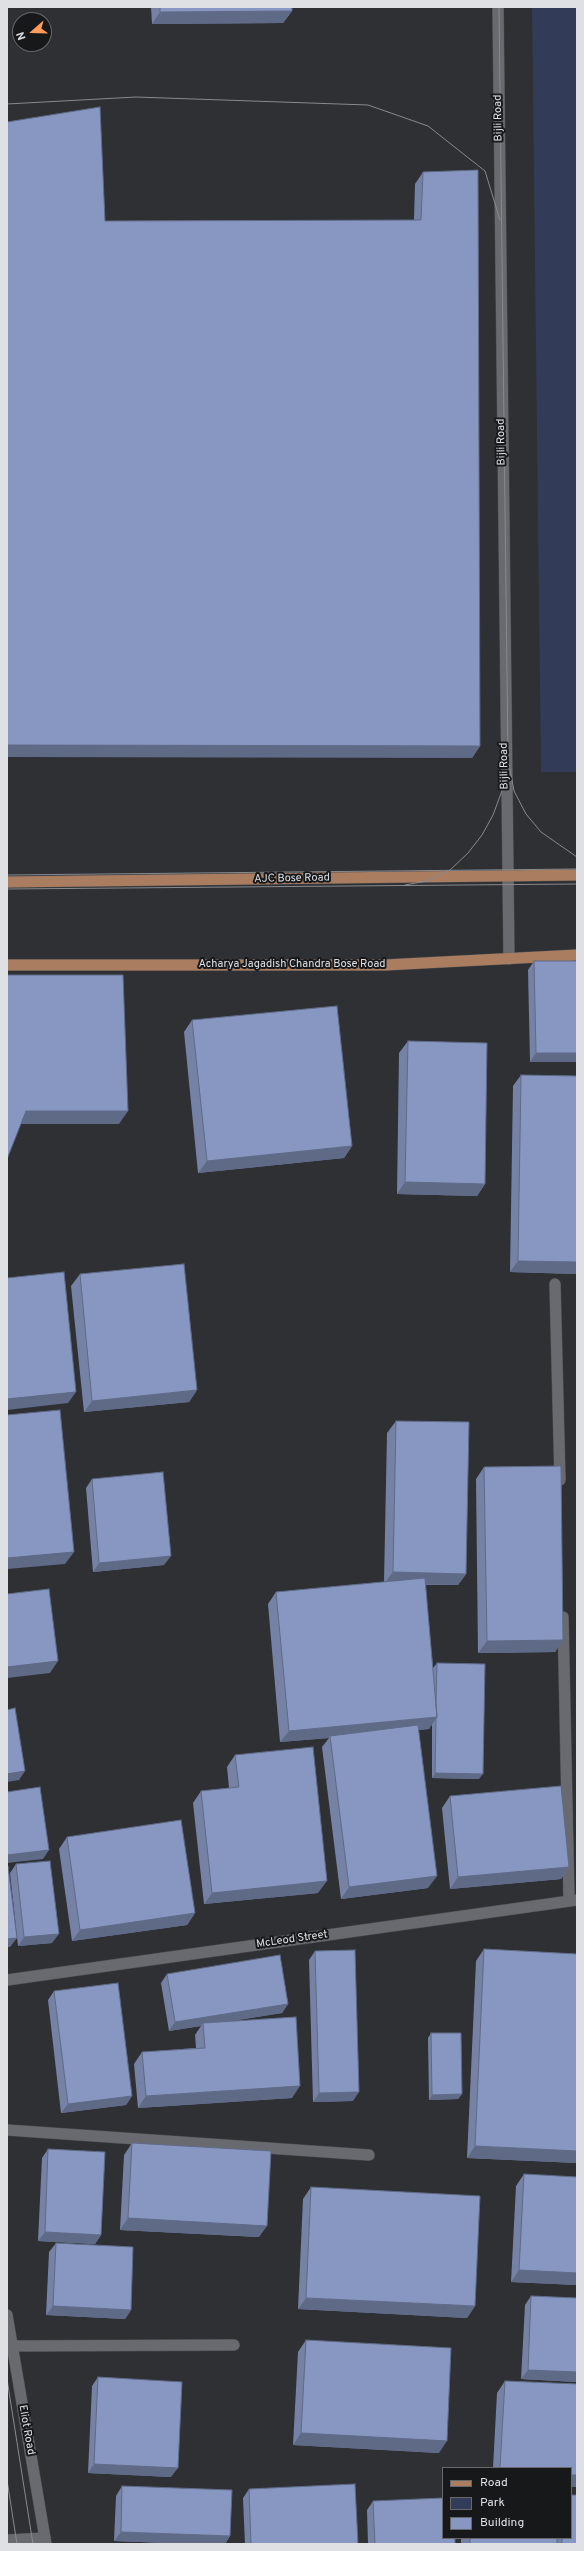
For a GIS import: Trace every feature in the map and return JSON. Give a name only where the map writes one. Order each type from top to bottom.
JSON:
[{"type":"main road","name":"AJC Bose Road","points":[[7,882],[577,876]]},
{"type":"main road","name":"Acharya Jagadish Chandra Bose Road","points":[[7,965],[385,965],[577,955]]},
{"type":"street","name":"Bijli Road","points":[[498,7],[506,876],[509,959]]},
{"type":"street","points":[[555,1284],[560,1489]]},
{"type":"street","points":[[562,1608],[573,1900]]},
{"type":"street","name":"McLeod Street","points":[[7,1980],[573,1900]]},
{"type":"street","points":[[7,2130],[369,2155]]},
{"type":"street","name":"Eliot Road","points":[[7,2315],[11,2346],[10,2363],[45,2541]]},
{"type":"street","points":[[11,2346],[234,2345]]},
{"type":"street","points":[[7,2540],[45,2541]]},
{"type":"green space","points":[[532,7],[577,7],[577,772],[541,772]]},
{"type":"building","points":[[160,7],[292,7],[292,11],[160,12]]},
{"type":"building","points":[[100,107],[105,221],[421,220],[423,172],[478,170],[480,746],[7,745],[7,122]]},
{"type":"building","points":[[534,961],[577,961],[577,1053],[536,1053]]},
{"type":"building","points":[[7,975],[123,975],[128,1111],[26,1111],[7,1159]]},
{"type":"building","points":[[337,1006],[352,1146],[207,1161],[192,1020]]},
{"type":"building","points":[[408,1041],[487,1043],[485,1184],[405,1182]]},
{"type":"building","points":[[521,1075],[577,1076],[577,1262],[518,1261]]},
{"type":"building","points":[[184,1264],[197,1390],[92,1401],[80,1274]]},
{"type":"building","points":[[64,1272],[76,1392],[7,1399],[7,1278]]},
{"type":"building","points":[[60,1410],[74,1552],[7,1558],[7,1415]]},
{"type":"building","points":[[396,1421],[469,1422],[466,1574],[393,1572]]},
{"type":"building","points":[[561,1466],[563,1640],[487,1641],[484,1467]]},
{"type":"building","points":[[163,1472],[171,1556],[99,1563],[92,1479]]},
{"type":"building","points":[[425,1578],[437,1717],[289,1731],[276,1592]]},
{"type":"building","points":[[49,1589],[58,1661],[7,1667],[7,1594]]},
{"type":"building","points":[[437,1663],[485,1664],[483,1774],[435,1773]]},
{"type":"building","points":[[15,1708],[25,1771],[7,1774],[7,1710]]},
{"type":"building","points":[[418,1725],[437,1876],[349,1887],[330,1736]]},
{"type":"building","points":[[313,1747],[327,1881],[212,1893],[201,1791],[239,1787],[235,1755]]},
{"type":"building","points":[[561,1786],[569,1867],[458,1877],[450,1796]]},
{"type":"building","points":[[40,1787],[49,1850],[7,1855],[7,1792]]},
{"type":"building","points":[[181,1820],[195,1913],[80,1930],[67,1837]]},
{"type":"building","points":[[50,1861],[59,1934],[24,1937],[16,1864]]},
{"type":"building","points":[[7,1866],[17,1938],[7,1939]]},
{"type":"building","points":[[484,1949],[577,1954],[577,2151],[475,2146]]},
{"type":"building","points":[[355,1950],[359,2092],[319,2093],[315,1951]]},
{"type":"building","points":[[280,1955],[288,2004],[175,2022],[167,1974]]},
{"type":"building","points":[[118,1983],[132,2096],[68,2104],[54,1991]]},
{"type":"building","points":[[296,2017],[300,2086],[146,2096],[142,2052],[205,2048],[203,2023]]},
{"type":"building","points":[[431,2033],[461,2033],[462,2094],[432,2095]]},
{"type":"building","points":[[132,2143],[271,2151],[267,2226],[128,2218]]},
{"type":"building","points":[[48,2149],[105,2152],[101,2235],[45,2232]]},
{"type":"building","points":[[524,2174],[577,2177],[577,2273],[519,2270]]},
{"type":"building","points":[[311,2187],[480,2196],[475,2306],[306,2298]]},
{"type":"building","points":[[56,2243],[133,2247],[131,2310],[53,2306]]},
{"type":"building","points":[[531,2296],[577,2298],[577,2372],[528,2370]]},
{"type":"building","points":[[306,2340],[451,2348],[447,2441],[301,2433]]},
{"type":"building","points":[[98,2377],[182,2382],[178,2468],[94,2464]]},
{"type":"building","points":[[505,2381],[577,2384],[577,2475],[572,2475],[572,2467],[500,2467]]},
{"type":"building","points":[[355,2484],[358,2544],[251,2544],[249,2489]]},
{"type":"building","points":[[122,2486],[232,2490],[230,2536],[121,2532]]},
{"type":"building","points":[[572,2495],[577,2495],[577,2544],[562,2544],[562,2539],[572,2539]]},
{"type":"building","points":[[442,2498],[442,2539],[455,2539],[455,2544],[375,2544],[373,2501]]},
{"type":"building","points":[[470,2539],[557,2539],[557,2544],[470,2544]]},
{"type":"tram line","points":[[405,885],[427,881],[450,870],[468,853],[482,835],[493,815],[503,788],[508,756],[499,7]]},
{"type":"tram line","points":[[7,104],[136,97],[368,105],[428,126],[485,171],[500,220]]},
{"type":"tram line","points":[[509,764],[514,791],[526,814],[541,832],[577,857]]},
{"type":"tram line","points":[[7,875],[577,869]]},
{"type":"tram line","points":[[7,889],[577,884]]},
{"type":"tram line","points":[[7,2379],[33,2544]]},
{"type":"tram line","points":[[7,2480],[17,2544]]}]
